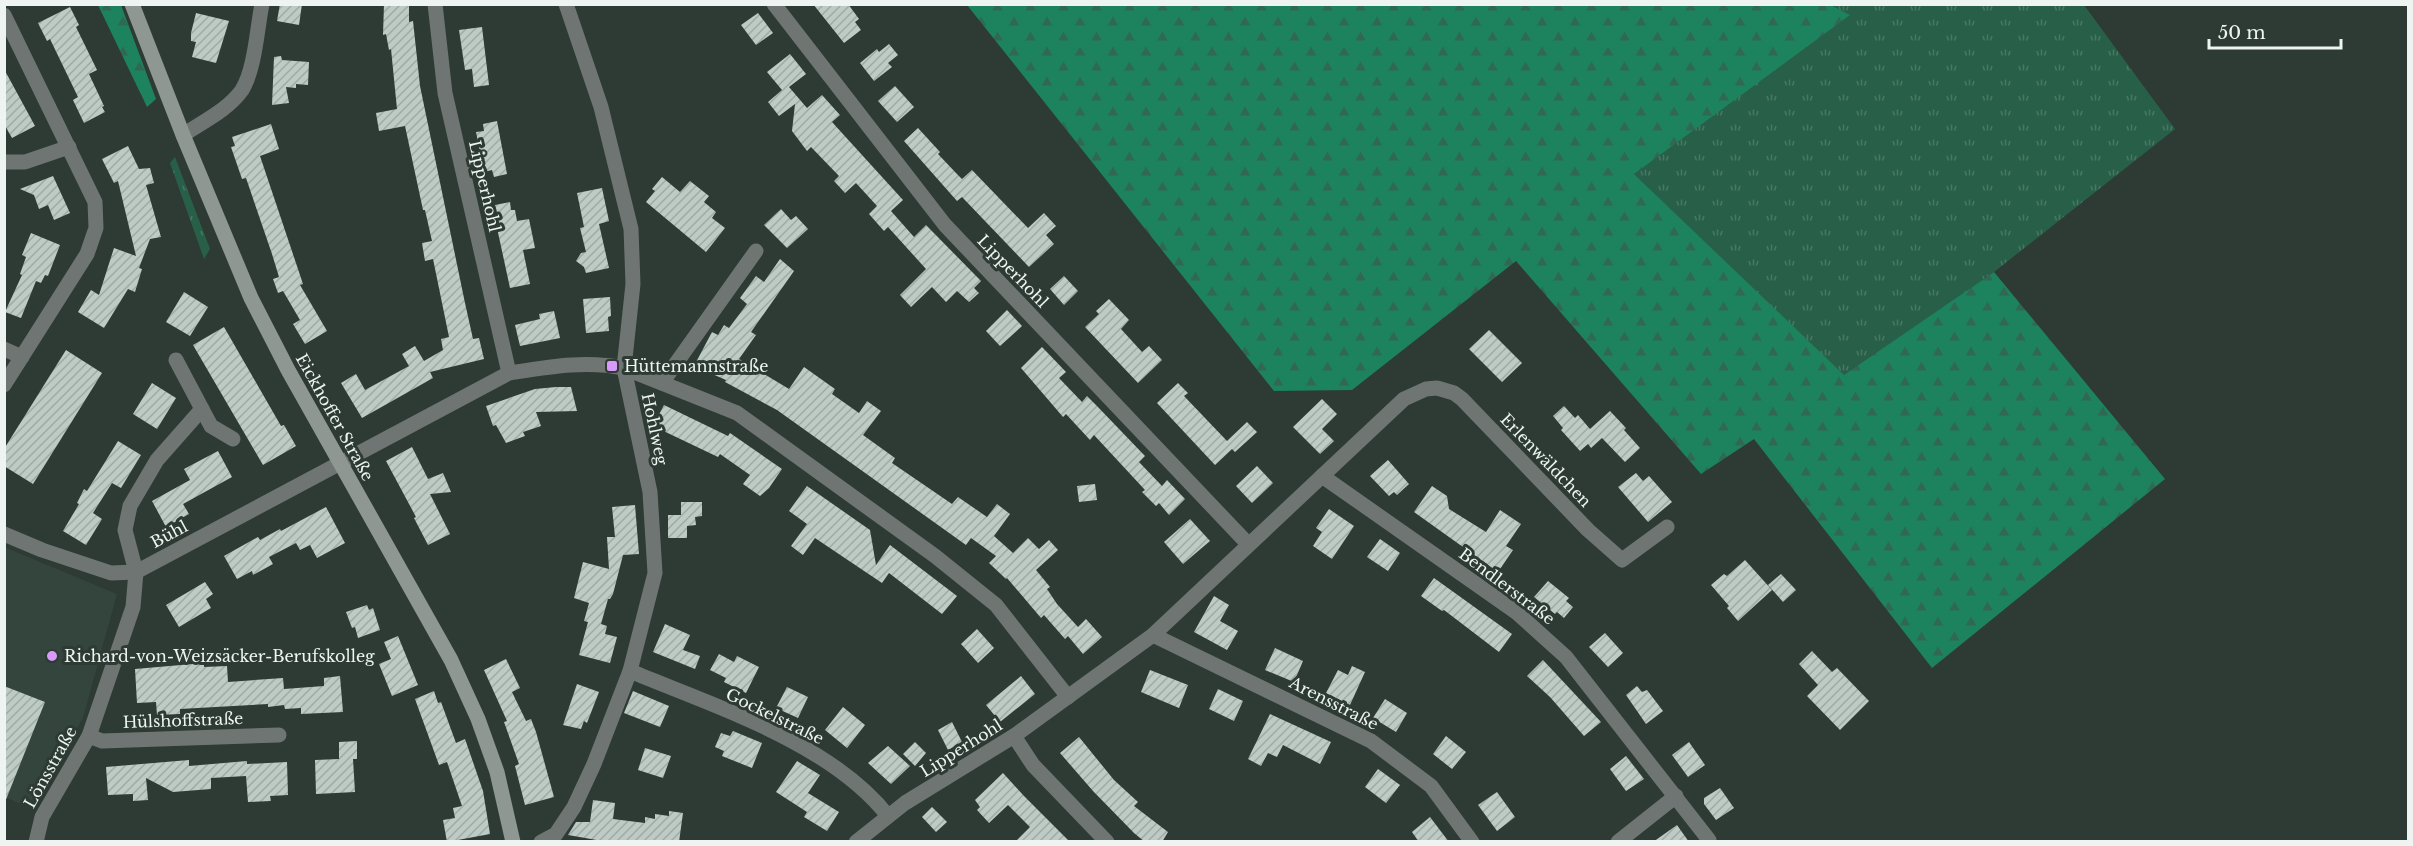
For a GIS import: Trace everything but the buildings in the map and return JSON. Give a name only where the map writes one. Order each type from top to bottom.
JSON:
[{"type":"main road","name":"Eickhoffer Straße","points":[[132,4],[183,135],[251,298],[288,370],[452,660],[478,719],[497,772],[513,842]]},
{"type":"street","points":[[183,135],[226,107],[242,89],[252,61],[262,4]]},
{"type":"street","name":"Lipperhohl","points":[[435,4],[445,93],[509,373]]},
{"type":"street","name":"Hohlweg","points":[[541,842],[556,834],[574,807],[594,764],[630,671],[655,573],[650,492],[624,368],[633,284],[631,229],[601,107],[566,4]]},
{"type":"street","name":"Lipperhohl","points":[[774,4],[945,225],[1248,544]]},
{"type":"street","points":[[4,15],[95,202],[96,228],[87,254],[4,385]]},
{"type":"street","points":[[4,162],[25,162],[69,147]]},
{"type":"street","points":[[662,383],[756,251]]},
{"type":"street","points":[[4,349],[22,357]]},
{"type":"street","points":[[176,360],[211,426],[233,439]]},
{"type":"street","points":[[341,463],[509,373],[568,363],[624,368],[737,413],[935,556],[996,604],[1068,697]]},
{"type":"street","name":"Erlenwäldchen","points":[[1391,409],[1404,399],[1426,389],[1437,388],[1454,393],[1588,530],[1622,560],[1667,527]]},
{"type":"street","name":"Lönsstraße","points":[[36,842],[42,817],[88,736],[133,607],[136,573],[125,530],[130,506],[157,460],[202,409]]},
{"type":"street","name":"Lipperhohl","points":[[856,842],[888,816],[1014,736],[1152,634],[1391,409]]},
{"type":"street","name":"Bühl","points":[[136,573],[341,463]]},
{"type":"street","name":"Bendlerstraße","points":[[1322,476],[1516,612],[1544,635],[1566,657],[1709,840]]},
{"type":"street","points":[[4,534],[42,550],[111,573],[136,573]]},
{"type":"street","name":"Arensstraße","points":[[1152,634],[1371,741],[1431,786],[1472,842]]},
{"type":"street","name":"Gockelstraße","points":[[630,671],[780,735],[834,765],[879,804],[888,816]]},
{"type":"street","name":"Hülshoffstraße","points":[[88,736],[102,741],[279,735]]},
{"type":"street","points":[[1014,736],[1033,765],[1107,842]]},
{"type":"street","points":[[1618,842],[1676,796]]},
{"type":"shaded area","name":"Richard-von-Weizsäcker-Berufskolleg","points":[[4,547],[117,594],[83,718],[32,809],[5,797]]},
{"type":"green space","points":[[98,5],[121,5],[156,99],[147,107]]},
{"type":"green space","points":[[967,5],[1831,5],[1850,15],[1634,174],[1844,375],[1994,272],[2165,479],[1932,668],[1754,439],[1701,474],[1516,261],[1352,390],[1274,391]]},
{"type":"green space","points":[[1831,5],[2084,5],[2175,129],[1994,272],[1844,376],[1633,173],[1849,15]]},
{"type":"green space","points":[[175,157],[210,249],[204,259],[170,163]]},
{"type":"place","name":"Hüttemannstraße","points":[[612,366]]},
{"type":"place","name":"Richard-von-Weizsäcker-Berufskolleg","points":[[52,656]]}]
